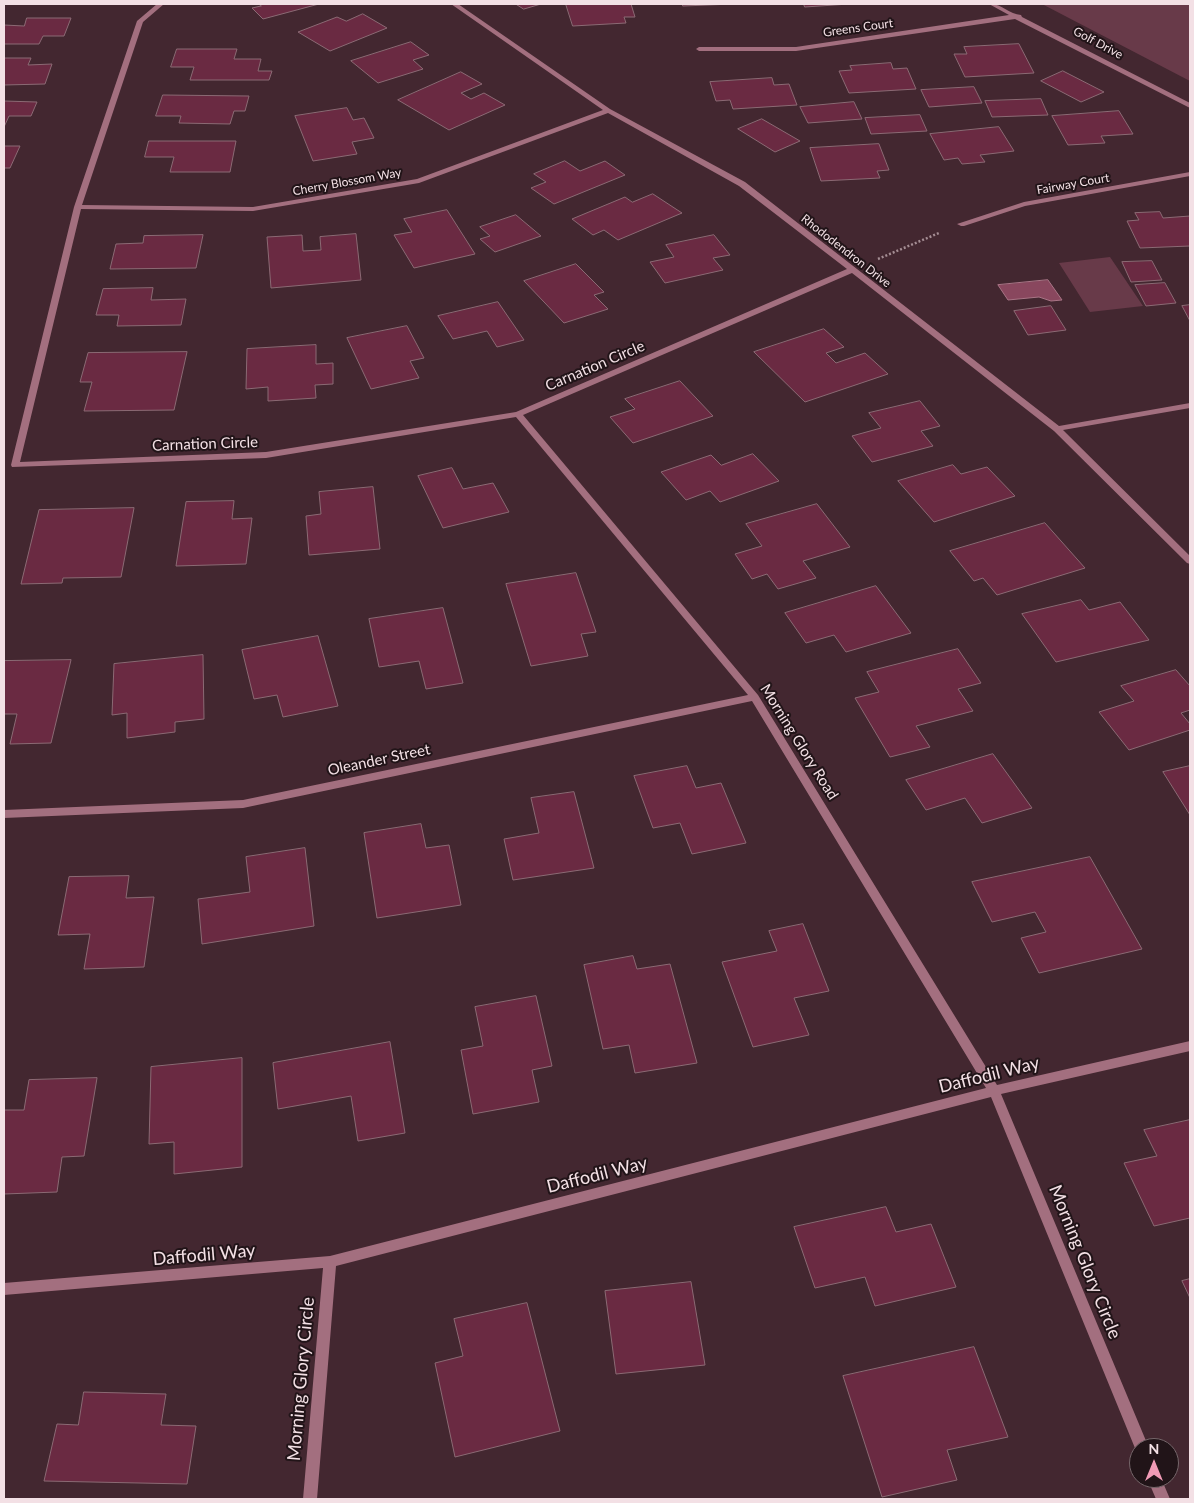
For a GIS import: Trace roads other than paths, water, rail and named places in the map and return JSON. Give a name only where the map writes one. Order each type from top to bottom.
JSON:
[{"type":"street","name":"Carnation Circle","points":[[161,4],[140,21],[78,208],[15,465],[266,455],[518,414],[852,270]]},
{"type":"street","name":"Rhododendron Drive","points":[[454,4],[608,110],[742,184],[1057,429],[1190,561]]},
{"type":"street","name":"Golf Drive","points":[[992,4],[1019,16],[1190,106]]},
{"type":"street","name":"Greens Court","points":[[699,48],[796,48],[1019,16]]},
{"type":"street","name":"Cherry Blossom Way","points":[[78,208],[253,209],[419,180],[608,110]]},
{"type":"street","name":"Fairway Court","points":[[961,224],[1024,204],[1190,174]]},
{"type":"street","points":[[1057,429],[1190,405]]},
{"type":"street","name":"Morning Glory Road","points":[[518,414],[755,697],[994,1091]]},
{"type":"street","name":"Oleander Street","points":[[4,814],[243,804],[755,697]]},
{"type":"street","name":"Daffodil Way","points":[[4,1289],[330,1262],[994,1091],[1190,1046]]},
{"type":"street","name":"Morning Glory Circle","points":[[994,1091],[1138,1438]]},
{"type":"street","name":"Morning Glory Circle","points":[[310,1499],[330,1262]]}]
